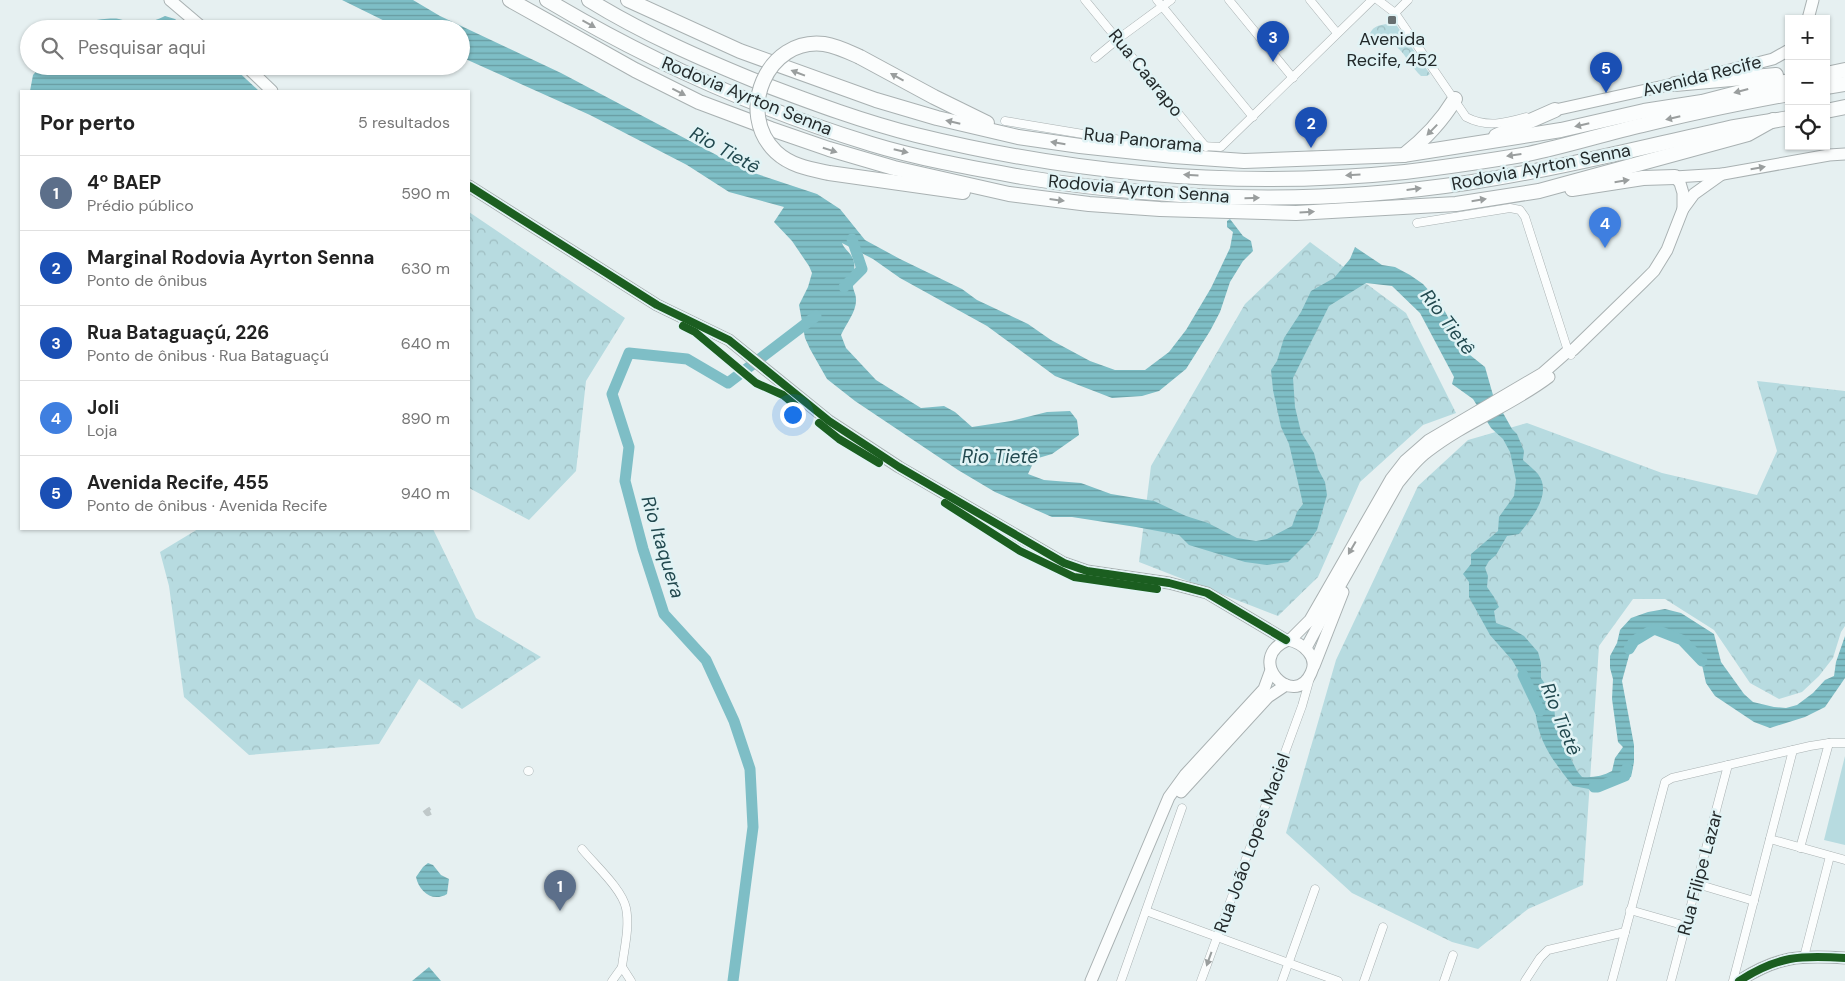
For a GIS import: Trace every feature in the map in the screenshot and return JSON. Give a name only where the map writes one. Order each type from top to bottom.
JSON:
[{"type":"highway","points":[[510,0],[627,65],[699,102],[829,149],[894,168],[1009,194],[1089,204],[1160,209],[1296,213],[1456,204],[1539,191],[1748,134],[1773,120]]},
{"type":"highway","name":"Rodovia Ayrton Senna","points":[[547,0],[623,43],[691,77],[792,117],[874,145],[976,169],[1072,185],[1166,195],[1233,198],[1319,197],[1394,192],[1466,183],[1592,159],[1729,128],[1785,118]]},
{"type":"highway","name":"Rodovia Ayrton Senna","points":[[590,0],[612,14],[720,67],[818,105],[914,135],[1012,156],[1118,172],[1238,178],[1327,177],[1405,172],[1528,154],[1645,124],[1785,95]]},
{"type":"highway","points":[[628,0],[740,51],[805,76],[937,118],[1018,137],[1128,152],[1244,161],[1403,155],[1561,130],[1644,111],[1702,102],[1785,82]]},
{"type":"highway","points":[[1009,194],[967,193],[829,173],[792,163],[776,152],[765,137],[758,119],[757,100],[762,82],[772,65],[787,53],[804,46],[824,44],[860,57],[963,112],[1018,137]]},
{"type":"highway","points":[[1830,72],[1845,70]]},
{"type":"highway","points":[[1675,84],[1785,74]]},
{"type":"highway","points":[[1830,86],[1845,84]]},
{"type":"highway","points":[[1403,155],[1436,126],[1454,99]]},
{"type":"highway","points":[[699,102],[763,120],[874,145]]},
{"type":"highway","points":[[1830,110],[1845,107]]},
{"type":"highway","points":[[1477,144],[1555,110]]},
{"type":"highway","points":[[1539,191],[1557,192],[1643,178],[1674,176]]},
{"type":"main road","points":[[170,0],[193,20]]},
{"type":"main road","points":[[1809,15],[1812,2]]},
{"type":"main road","name":"Avenida Recife","points":[[1555,110],[1675,84],[1772,59],[1785,52]]},
{"type":"main road","points":[[255,75],[271,90]]},
{"type":"main road","points":[[1829,155],[1845,149]]},
{"type":"main road","points":[[1674,176],[1723,174],[1829,155],[1845,154]]},
{"type":"main road","points":[[1091,981],[1169,797],[1185,775],[1264,688],[1271,670],[1271,657],[1310,620],[1391,479],[1405,461],[1429,440],[1507,399],[1529,392],[1549,377],[1571,352],[1654,271],[1667,250],[1683,209],[1694,194],[1723,174]]},
{"type":"main road","points":[[1674,176],[1680,183],[1683,193],[1683,209]]},
{"type":"main road","points":[[470,187],[657,305],[729,340],[819,414],[876,452],[1064,563],[1087,571],[1169,583],[1207,593],[1285,642],[1306,648],[1313,660],[1312,671]]},
{"type":"main road","points":[[1306,648],[1398,483],[1425,453],[1478,415]]},
{"type":"main road","points":[[1099,981],[1175,799],[1268,696],[1288,686],[1302,684],[1312,671],[1355,562]]},
{"type":"main road","points":[[1271,670],[1276,680],[1288,686]]},
{"type":"main road","points":[[1739,981],[1769,964],[1790,958],[1804,956],[1845,958]]},
{"type":"street","name":"Rua Caarapo","points":[[1085,0],[1206,147]]},
{"type":"street","points":[[1157,0],[1253,117]]},
{"type":"street","points":[[1095,58],[1171,0]]},
{"type":"street","points":[[1229,0],[1293,78]]},
{"type":"street","points":[[1310,0],[1337,33]]},
{"type":"street","name":"Rua Panorama","points":[[1005,121],[1143,143],[1221,147],[1372,0]]},
{"type":"street","name":"Avenida Recife","points":[[1378,0],[1395,13],[1466,117],[1477,122],[1499,124],[1555,110]]},
{"type":"street","points":[[1395,13],[1408,0]]},
{"type":"street","points":[[1182,145],[1193,131]]},
{"type":"street","points":[[1417,223],[1510,208],[1520,210],[1525,217],[1571,352]]},
{"type":"street","name":"Rua João Lopes Maciel","points":[[1201,981],[1302,706],[1312,671]]},
{"type":"street","points":[[1288,686],[1298,693],[1302,706]]},
{"type":"street","points":[[1800,848],[1829,742]]},
{"type":"street","points":[[1612,981],[1665,782],[1672,778],[1829,742],[1845,743]]},
{"type":"street","points":[[1734,981],[1793,750]]},
{"type":"street","name":"Rua Filipe Lazar","points":[[1672,981],[1728,766]]},
{"type":"street","points":[[1121,981],[1182,808]]},
{"type":"street","points":[[1770,839],[1845,860]]},
{"type":"street","points":[[582,849],[623,898],[626,909],[627,928],[622,967],[612,981]]},
{"type":"street","points":[[1804,956],[1830,856]]},
{"type":"street","points":[[1697,884],[1754,901]]},
{"type":"street","points":[[1282,981],[1315,889]]},
{"type":"street","points":[[1630,910],[1686,926]]},
{"type":"street","points":[[1146,911],[1338,981]]},
{"type":"street","points":[[1364,981],[1383,927]]},
{"type":"street","points":[[1525,981],[1540,958],[1548,950],[1625,932]]},
{"type":"street","points":[[1444,981],[1453,955]]},
{"type":"street","points":[[622,967],[631,981]]},
{"type":"green space","points":[[1395,23],[1430,74],[1427,76],[1421,76],[1394,45],[1379,41],[1368,42],[1371,32],[1377,26]]},
{"type":"green space","points":[[470,213],[625,318],[586,381],[576,471],[529,520],[470,489]]},
{"type":"green space","points":[[1310,242],[1406,313],[1456,413],[1423,425],[1360,482],[1318,577],[1278,616],[1139,562],[1151,466],[1245,304]]},
{"type":"green space","points":[[1757,381],[1845,391],[1845,626],[1841,632],[1833,658],[1819,676],[1802,692],[1779,699],[1750,683],[1714,630],[1665,599],[1633,599],[1599,646],[1583,885],[1528,909],[1478,949],[1452,942],[1352,893],[1286,833],[1336,660],[1418,486],[1468,440],[1527,423],[1662,473],[1757,495],[1777,451]]},
{"type":"green space","points":[[196,530],[433,530],[476,618],[541,657],[462,709],[419,679],[379,744],[249,755],[184,697],[169,586],[160,552]]},
{"type":"green space","points":[[1845,756],[1845,845],[1824,840]]},
{"type":"water","name":"Rio Tietê","points":[[342,0],[413,0],[448,20],[383,20]]},
{"type":"water","points":[[165,16],[176,20],[156,20]]},
{"type":"water","points":[[101,19],[122,20],[96,20]]},
{"type":"water","name":"Rio Tietê","points":[[470,30],[561,73],[745,170],[817,194],[840,209],[865,240],[962,289],[977,300],[1028,324],[1051,340],[1090,361],[1115,370],[1145,370],[1169,352],[1186,330],[1211,288],[1230,248],[1233,232],[1227,227],[1227,221],[1230,219],[1243,236],[1251,241],[1253,251],[1243,261],[1230,282],[1220,312],[1186,369],[1159,391],[1142,396],[1112,398],[1055,376],[987,326],[900,278],[873,259],[842,243],[854,262],[853,285],[856,304],[841,335],[846,348],[876,380],[921,408],[944,406],[955,412],[972,427],[1011,421],[1047,412],[1070,411],[1077,420],[1079,435],[1052,454],[1035,459],[1028,474],[1044,480],[1081,483],[1111,494],[1154,501],[1186,516],[1208,523],[1237,538],[1256,541],[1267,539],[1292,526],[1297,512],[1303,504],[1289,444],[1281,427],[1271,370],[1277,361],[1284,338],[1301,312],[1311,291],[1334,278],[1350,259],[1355,247],[1382,265],[1395,267],[1410,275],[1423,284],[1440,303],[1470,355],[1485,367],[1493,395],[1512,429],[1517,434],[1524,451],[1523,460],[1538,474],[1542,482],[1542,498],[1534,514],[1519,534],[1507,536],[1496,555],[1485,568],[1488,576],[1487,587],[1499,607],[1494,611],[1496,623],[1524,636],[1538,652],[1541,663],[1541,678],[1554,697],[1555,720],[1565,747],[1582,777],[1597,776],[1612,771],[1615,758],[1623,747],[1618,742],[1612,699],[1613,679],[1610,668],[1610,656],[1617,643],[1620,630],[1631,618],[1665,609],[1681,613],[1714,634],[1721,662],[1744,694],[1753,702],[1786,708],[1797,705],[1813,693],[1825,680],[1834,676],[1836,662],[1845,636],[1845,678],[1825,707],[1805,717],[1770,728],[1754,722],[1715,696],[1706,683],[1702,665],[1683,641],[1669,630],[1657,628],[1647,630],[1638,639],[1630,652],[1622,681],[1634,745],[1634,762],[1631,777],[1615,780],[1602,789],[1573,786],[1544,743],[1537,720],[1534,692],[1528,687],[1512,660],[1490,635],[1469,597],[1469,582],[1463,574],[1471,564],[1471,554],[1498,531],[1499,517],[1514,496],[1516,480],[1510,452],[1503,439],[1491,428],[1473,399],[1452,384],[1454,377],[1420,313],[1392,286],[1366,283],[1329,306],[1293,378],[1295,407],[1301,432],[1314,453],[1318,469],[1325,482],[1327,495],[1317,530],[1310,540],[1288,562],[1267,565],[1245,562],[1189,545],[1179,535],[1072,517],[1052,517],[995,492],[958,470],[855,401],[827,379],[805,338],[799,305],[808,287],[812,273],[792,241],[774,222],[784,207],[729,192],[687,165],[590,115],[470,61]]},
{"type":"water","points":[[33,75],[242,75],[258,90],[30,90]]},
{"type":"water","points":[[428,863],[433,865],[441,875],[449,879],[447,894],[436,897],[431,896],[420,887],[416,877]]},
{"type":"water","points":[[429,967],[441,981],[412,981]]},
{"type":"waterway","name":"Rio Tietê","points":[[844,287],[862,269],[852,239]]},
{"type":"waterway","name":"Rio Itaquera","points":[[733,981],[753,827],[750,769],[734,721],[706,660],[664,614],[643,549],[625,481],[629,447],[612,394],[629,353],[687,359],[728,383],[816,316]]},
{"type":"waterway","name":"Rio Tietê","points":[[1629,649],[1634,641],[1654,629],[1682,640],[1702,661]]},
{"type":"waterway","name":"Rio Tietê","points":[[1523,675],[1540,711]]},
{"type":"waterway","name":"Rio Tietê","points":[[1594,787],[1625,776],[1627,768]]},
{"type":"tunnel","points":[[426,809],[428,812],[430,811]]},
{"type":"cycle path","points":[[470,187],[657,305],[729,340],[829,421],[899,467],[1064,563],[1087,571],[1169,583],[1207,593],[1286,640]]},
{"type":"cycle path","points":[[683,326],[695,332],[756,383],[783,395],[795,405]]},
{"type":"cycle path","points":[[819,423],[839,439],[879,463]]},
{"type":"cycle path","points":[[945,503],[1020,551],[1074,577],[1157,589]]},
{"type":"cycle path","points":[[1739,981],[1766,966],[1790,959],[1802,957],[1845,958]]},
{"type":"place","name":"Avenida Recife, 452","points":[[1392,20]]},
{"type":"place","name":"Rua Bataguaçú, 226","points":[[1273,62]]},
{"type":"place","name":"Avenida Recife, 455","points":[[1606,93]]},
{"type":"place","name":"Marginal Rodovia Ayrton Senna","points":[[1311,148]]},
{"type":"place","name":"Joli","points":[[1605,248]]},
{"type":"place","name":"4º BAEP","points":[[560,911]]}]
